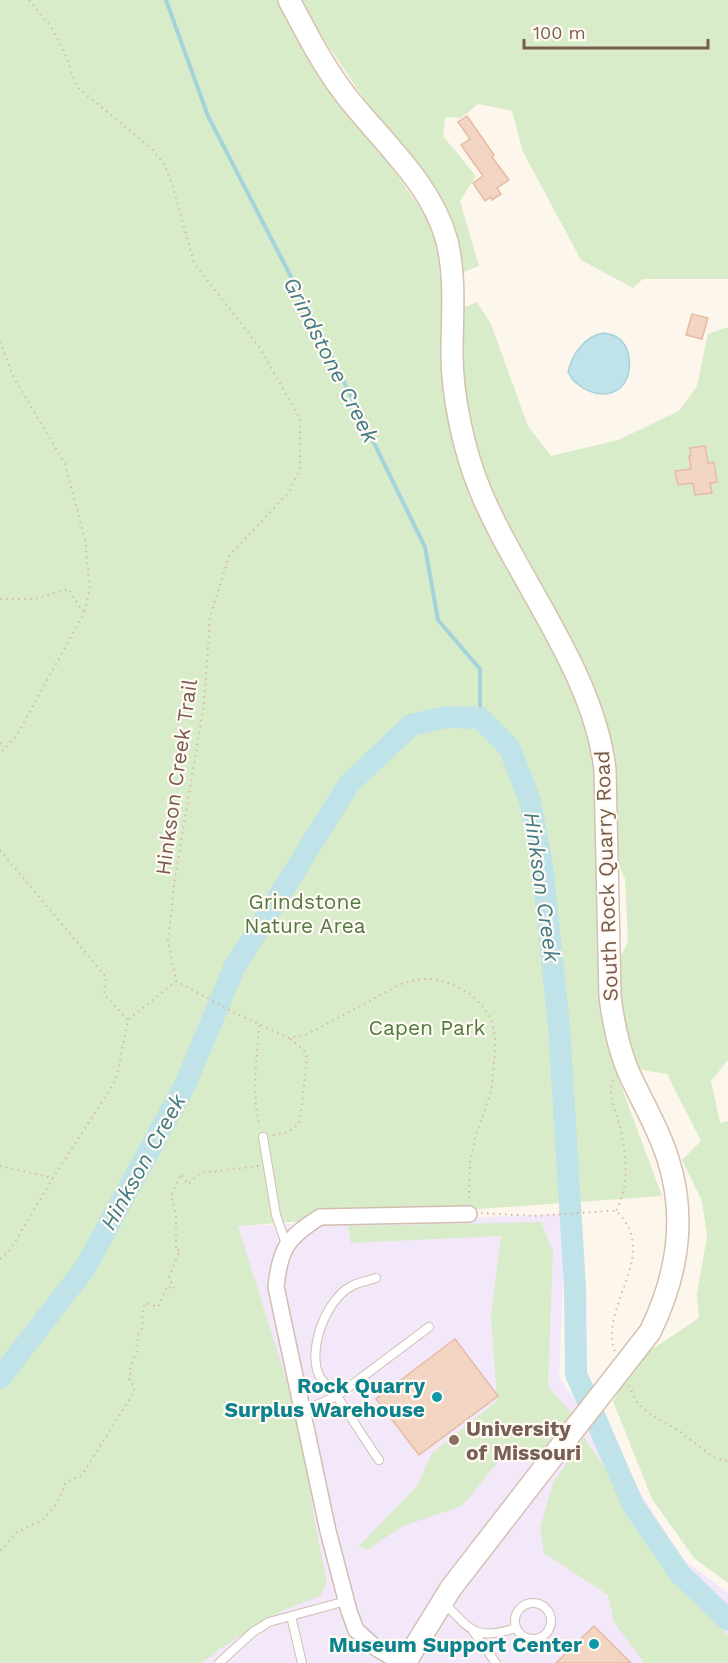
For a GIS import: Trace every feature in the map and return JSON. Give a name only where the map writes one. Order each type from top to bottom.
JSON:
[{"type":"street","name":"South Rock Quarry Road","points":[[289,0],[323,63],[424,192],[438,216],[446,240],[452,268],[452,357],[459,417],[473,473],[497,528],[573,669],[602,743],[605,770],[610,996],[617,1040],[628,1070],[668,1157],[676,1189],[678,1216],[678,1240],[673,1269],[664,1300],[650,1332],[442,1602],[403,1663]]},
{"type":"street","points":[[403,1663],[376,1648],[356,1630],[346,1601],[328,1531],[276,1287],[278,1266],[286,1244],[301,1229],[320,1217],[469,1214]]},
{"type":"lane","points":[[263,1137],[276,1215],[286,1244]]},
{"type":"lane","points":[[376,1278],[349,1287],[330,1307],[317,1338],[315,1361],[320,1377],[338,1396],[357,1429],[379,1460]]},
{"type":"lane","points":[[302,1410],[338,1396],[429,1327]]},
{"type":"lane","points":[[219,1663],[253,1632],[269,1622],[346,1601]]},
{"type":"lane","points":[[442,1602],[473,1631],[496,1663]]},
{"type":"lane","points":[[526,1604],[540,1604],[550,1614],[550,1628],[540,1638],[526,1638],[516,1628],[516,1614],[526,1604]]},
{"type":"lane","points":[[291,1616],[302,1663]]},
{"type":"lane","points":[[473,1631],[485,1635],[498,1634],[516,1628]]},
{"type":"path","name":"Hinkson Creek Trail","points":[[29,0],[51,27],[64,51],[77,87],[151,148],[164,164],[174,187],[194,263],[260,348],[300,420],[300,469],[289,492],[229,556],[210,617],[204,704],[175,878],[168,940],[176,981]]},
{"type":"path","points":[[0,342],[14,378],[65,464],[85,540],[90,589],[84,614],[17,735],[0,754]]},
{"type":"path","points":[[0,599],[35,599],[68,589],[84,614]]},
{"type":"path","points":[[0,850],[106,977],[104,994],[128,1020]]},
{"type":"path","points":[[289,1038],[308,1034],[401,984],[420,979],[435,979],[454,985],[472,995],[483,1006],[490,1018],[495,1036],[491,1092],[475,1138],[470,1164],[469,1214],[536,1216],[608,1211]]},
{"type":"path","points":[[0,1259],[10,1250],[116,1080],[128,1020],[176,981],[237,1014],[289,1038],[304,1050],[307,1058],[300,1121],[295,1129],[263,1137],[256,1113],[255,1092],[260,1025]]},
{"type":"path","points":[[616,1211],[624,1192],[626,1179],[623,1146],[611,1100],[612,1081],[628,1070]]},
{"type":"path","points":[[0,1550],[15,1533],[43,1520],[57,1503],[66,1482],[82,1475],[134,1392],[134,1386],[129,1380],[131,1375],[129,1372],[137,1350],[138,1335],[143,1327],[142,1315],[145,1303],[158,1307],[167,1286],[174,1289],[169,1277],[180,1250],[176,1250],[176,1215],[171,1196],[181,1174],[188,1184],[200,1173],[267,1164]]},
{"type":"path","points":[[0,1166],[53,1178]]},
{"type":"shaded area","name":"University of Missouri","points":[[562,1214],[565,1243],[559,1378],[615,1454],[683,1559],[728,1593],[728,1663],[194,1663],[235,1226]]},
{"type":"green space","name":"Grindstone Nature Area","points":[[0,0],[278,0],[430,223],[455,320],[461,309],[477,302],[491,324],[528,426],[551,456],[618,440],[679,411],[697,386],[708,334],[728,327],[728,1060],[711,1081],[720,1123],[728,1121],[728,1583],[694,1558],[652,1499],[613,1401],[642,1356],[699,1318],[697,1294],[707,1236],[702,1201],[682,1160],[701,1141],[667,1074],[636,1069],[625,1042],[619,960],[628,942],[625,879],[617,861],[604,754],[616,1072],[662,1196],[238,1226],[301,1427],[315,1523],[327,1584],[320,1596],[279,1612],[221,1648],[202,1663],[0,1663]]},
{"type":"green space","points":[[297,0],[728,0],[728,279],[643,279],[633,288],[581,260],[523,152],[512,111],[478,104],[461,118],[445,117],[443,136],[476,176],[460,201],[479,266],[461,273],[446,219]]},
{"type":"green space","points":[[541,1222],[553,1251],[548,1386],[572,1414],[542,1450],[503,1456],[462,1506],[403,1526],[367,1550],[359,1546],[417,1486],[432,1453],[497,1401],[491,1316],[501,1236],[351,1243],[348,1226]]},
{"type":"green space","points":[[584,1437],[619,1489],[625,1510],[673,1580],[728,1635],[728,1663],[644,1663],[614,1622],[608,1595],[544,1553],[540,1528],[553,1483]]},
{"type":"water","points":[[603,333],[621,340],[625,345],[630,364],[627,377],[620,388],[606,394],[598,394],[577,384],[568,372],[580,347],[590,338]]},
{"type":"building","points":[[467,116],[509,180],[497,188],[501,194],[492,200],[491,197],[485,201],[473,183],[483,176],[461,145],[470,139],[458,122]]},
{"type":"building","points":[[692,314],[708,318],[702,339],[686,335]]},
{"type":"building","points":[[705,446],[708,463],[714,462],[717,482],[710,483],[712,493],[695,495],[693,483],[678,485],[675,471],[691,469],[690,448]]},
{"type":"building","name":"Rock Quarry Surplus Warehouse","points":[[455,1339],[498,1396],[419,1455],[376,1399]]},
{"type":"building","name":"Museum Support Center","points":[[594,1626],[631,1663],[556,1663]]},
{"type":"waterway","name":"Grindstone Creek","points":[[166,0],[208,116],[320,333],[425,547],[438,620],[480,669],[480,718]]},
{"type":"waterway","name":"Hinkson Creek","points":[[0,1378],[85,1268],[185,1085],[234,968],[349,784],[411,725],[446,717],[480,718],[509,747],[530,801],[542,864],[559,1026],[575,1287],[576,1374],[633,1505],[680,1574],[728,1620]]},
{"type":"place","name":"Rock Quarry Surplus Warehouse","points":[[437,1397]]},
{"type":"place","name":"University of Missouri","points":[[454,1440]]},
{"type":"place","name":"Museum Support Center","points":[[594,1644]]},
{"type":"park label","name":"Capen Park","points":[[427,1027]]}]
